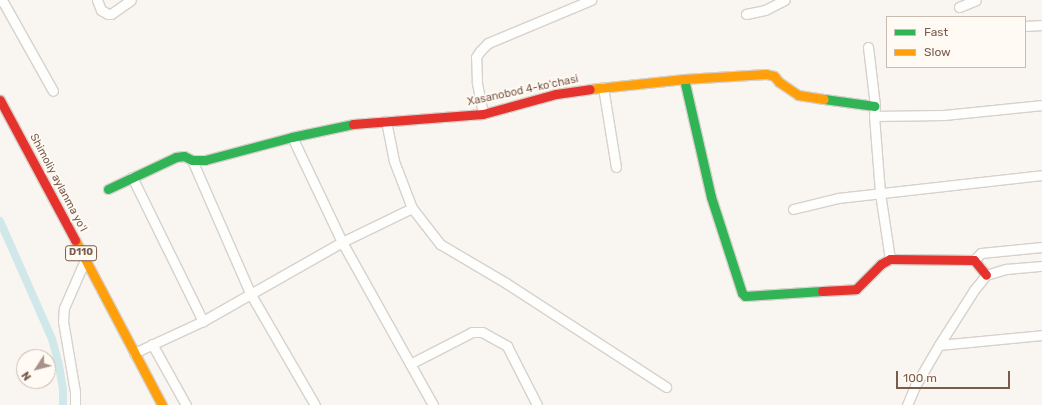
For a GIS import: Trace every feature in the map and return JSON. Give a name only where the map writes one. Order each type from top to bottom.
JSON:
[{"type":"street","points":[[2,0],[53,91]]},
{"type":"street","points":[[97,0],[101,10],[108,14],[112,14],[131,0]]},
{"type":"street","points":[[483,114],[477,82],[476,58],[480,51],[488,43],[591,0]]},
{"type":"street","points":[[746,14],[765,10],[785,0]]},
{"type":"street","points":[[960,7],[976,0]]},
{"type":"street","points":[[1026,26],[1042,25]]},
{"type":"street","points":[[868,47],[875,106],[874,116],[880,193],[890,259]]},
{"type":"street","name":"Xasanobod 4-koʻchasi","points":[[108,189],[176,157],[184,156],[192,160],[205,160],[225,156],[292,137],[360,123],[483,114],[556,94],[603,87],[684,79],[766,74],[774,76],[778,82],[798,94],[875,106]]},
{"type":"street","points":[[684,79],[711,197],[742,293],[745,296],[856,289],[881,264],[890,259],[974,260],[981,253],[1042,247]]},
{"type":"street","points":[[603,87],[616,167]]},
{"type":"street","name":"Shimoliy aylanma yoʻl","points":[[0,100],[162,405]]},
{"type":"street","points":[[874,116],[944,115],[1042,105]]},
{"type":"street","points":[[386,121],[394,161],[412,208],[440,244],[523,294],[666,387]]},
{"type":"street","points":[[292,137],[342,242],[433,405]]},
{"type":"street","points":[[192,160],[250,293],[315,405]]},
{"type":"street","points":[[793,209],[838,198],[1042,175]]},
{"type":"street","points":[[132,177],[203,321]]},
{"type":"street","points":[[134,353],[203,321],[342,242],[412,208]]},
{"type":"street","points":[[75,405],[75,392],[63,321],[64,308],[85,260]]},
{"type":"street","points":[[974,260],[986,275]]},
{"type":"street","points":[[908,405],[915,386],[939,345],[974,290],[986,275],[1006,270],[1042,266]]},
{"type":"street","points":[[410,364],[472,332],[482,332],[506,346],[537,405]]},
{"type":"street","points":[[939,345],[1042,335]]},
{"type":"street","points":[[152,344],[186,405]]},
{"type":"waterway","points":[[0,221],[52,339],[59,365],[63,390],[63,405]]},
{"type":"traffic: fast","points":[[684,79],[711,197],[742,293],[745,296],[822,291]]},
{"type":"traffic: fast","points":[[824,99],[875,106]]},
{"type":"traffic: fast","points":[[108,189],[176,157],[184,156],[192,160],[205,160],[292,137],[353,124]]},
{"type":"traffic: slow","points":[[590,89],[684,79],[766,74],[774,76],[779,82],[798,95],[824,99]]},
{"type":"traffic: slow","points":[[75,240],[162,405]]},
{"type":"traffic: jam","points":[[353,124],[483,114],[556,94],[590,89]]},
{"type":"traffic: jam","points":[[0,100],[75,240]]},
{"type":"traffic: jam","points":[[822,291],[856,289],[881,264],[890,259],[974,260],[986,275]]}]
